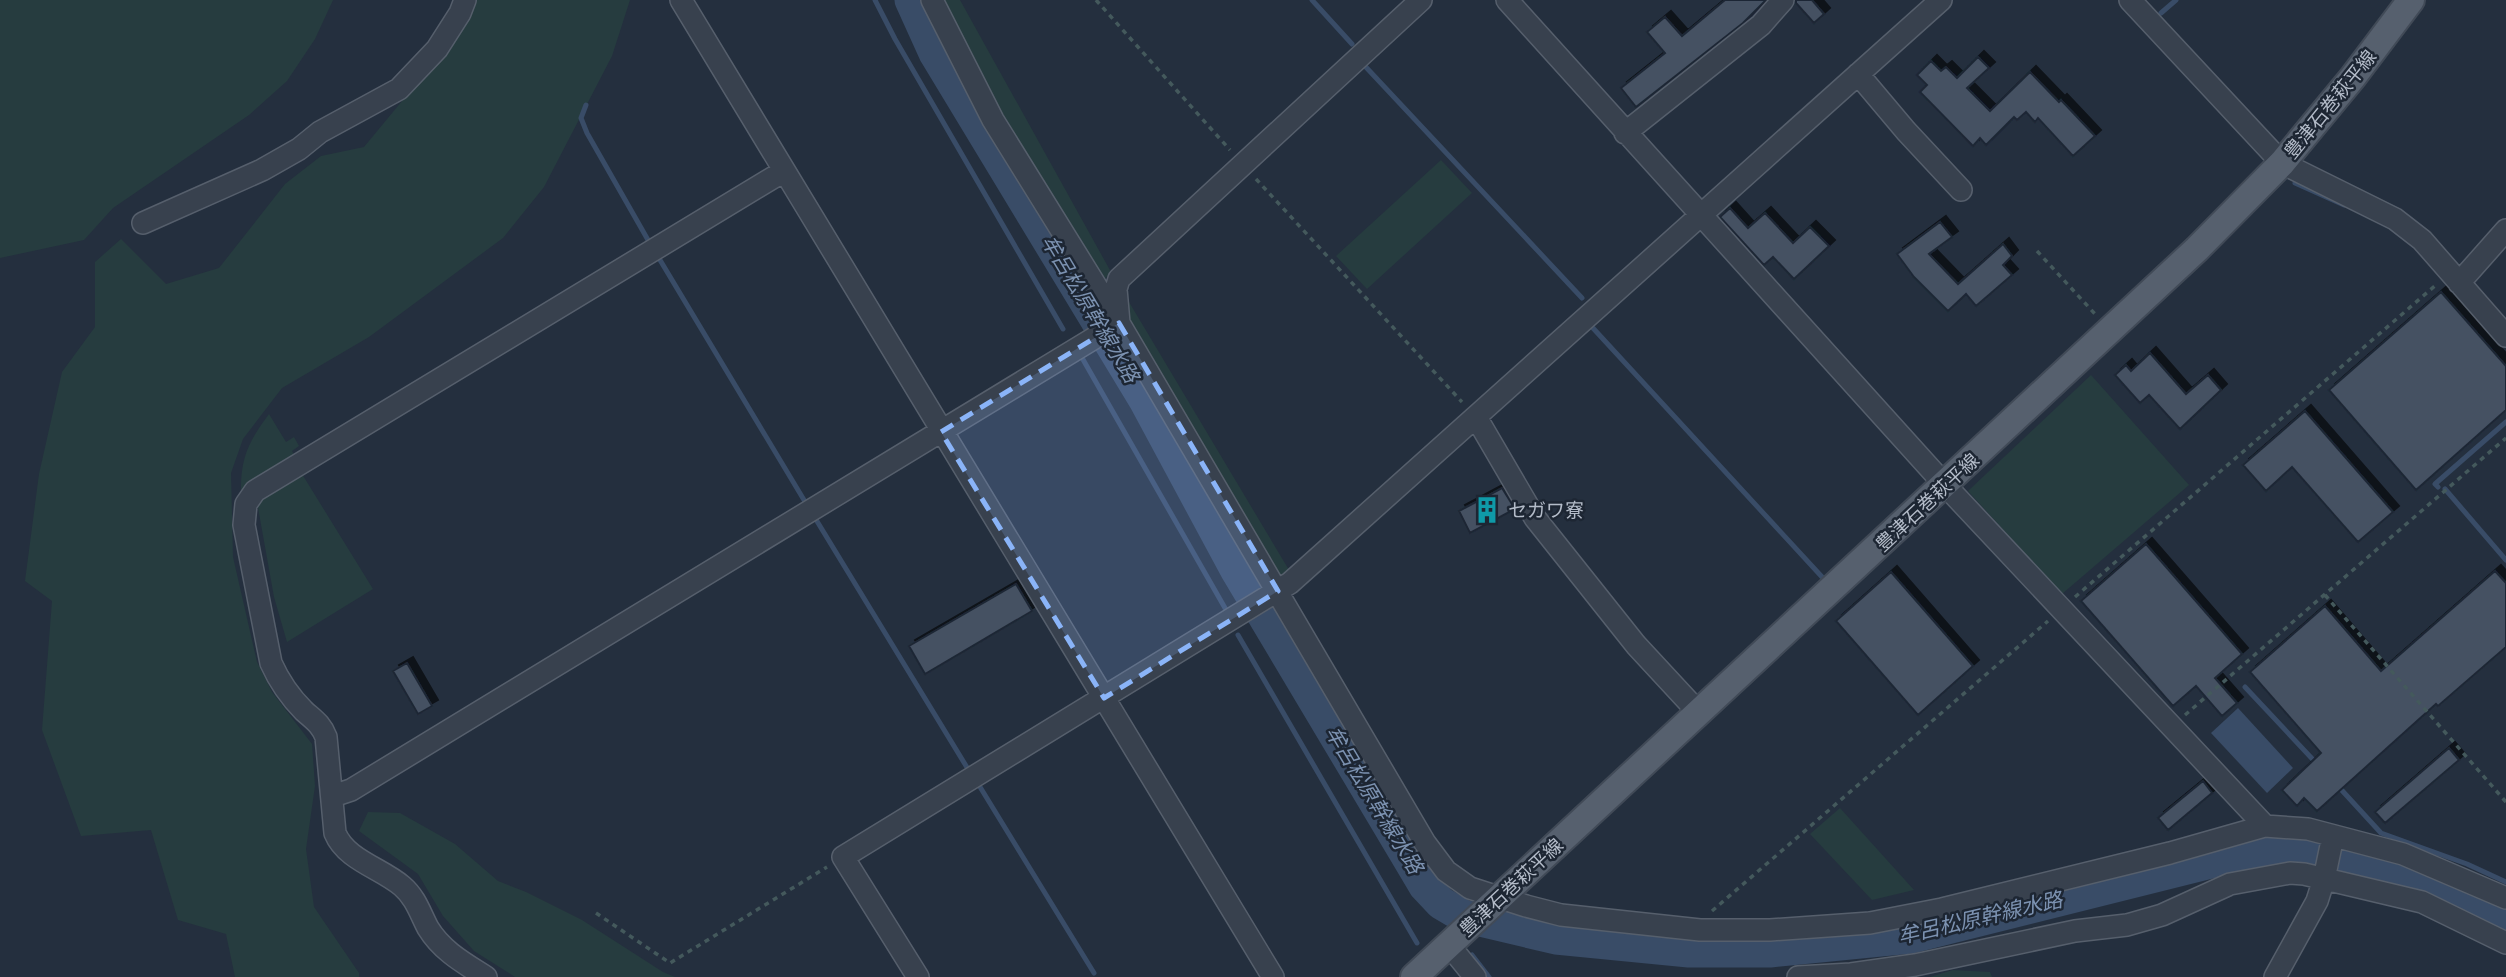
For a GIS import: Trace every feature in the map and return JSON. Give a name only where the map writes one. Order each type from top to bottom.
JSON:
[{"type":"main road","name":"豊津石巻萩平線","points":[[1414,977],[2197,249],[2282,163],[2353,77],[2411,0]]},
{"type":"street","points":[[143,223],[262,170],[299,149],[320,132],[399,89],[437,49],[460,13],[465,0]]},
{"type":"street","points":[[681,0],[1273,977]]},
{"type":"street","points":[[932,0],[993,120],[1425,842],[1447,871],[1495,902],[1561,915],[1700,930],[1770,930],[1870,923],[1982,900],[2265,826],[2308,829],[2332,842],[2403,854],[2506,898]]},
{"type":"street","points":[[1116,324],[1116,289],[1119,279],[1421,0]]},
{"type":"street","points":[[1507,0],[1945,485],[2265,826]]},
{"type":"street","points":[[1625,133],[1760,26],[1783,0]]},
{"type":"street","points":[[918,977],[843,857],[1290,583],[1941,0]]},
{"type":"street","points":[[2130,0],[2282,163],[2395,219],[2423,240],[2506,336]]},
{"type":"street","points":[[1858,74],[1961,190]]},
{"type":"street","points":[[486,977],[458,960],[439,943],[415,900],[402,886],[340,846],[335,833],[326,737],[321,725],[303,710],[279,683],[271,663],[244,525],[246,504],[255,491],[785,171]]},
{"type":"street","points":[[2459,283],[2506,230]]},
{"type":"street","points":[[333,796],[351,790],[1116,324]]},
{"type":"street","points":[[1476,417],[1535,519],[1636,645],[1699,713]]},
{"type":"street","points":[[2275,977],[2317,901],[2332,842]]},
{"type":"street","points":[[1798,977],[1851,974],[1914,965],[2075,931],[2127,925],[2162,915],[2230,884],[2304,874],[2325,874],[2421,902],[2506,943]]},
{"type":"street","points":[[1451,943],[1475,977]]},
{"type":"path","points":[[1096,0],[1242,164],[1476,417]]},
{"type":"path","points":[[2037,251],[2096,316],[2103,337]]},
{"type":"path","points":[[2173,726],[2506,438]]},
{"type":"path","points":[[2325,596],[2506,802]]},
{"type":"path","points":[[596,913],[670,963],[843,857]]},
{"type":"highlighted area","points":[[1119,323],[1278,591],[1104,698],[941,432]]},
{"type":"green space","points":[[0,0],[333,0],[315,39],[287,81],[249,115],[113,208],[84,240],[0,258]]},
{"type":"green space","points":[[469,0],[630,0],[612,56],[544,187],[503,238],[369,337],[282,388],[243,439],[231,473],[233,557],[257,662],[272,692],[312,744],[315,786],[306,849],[314,907],[359,973],[359,977],[235,977],[226,934],[178,920],[151,830],[81,836],[42,730],[52,601],[25,581],[39,474],[62,372],[95,327],[95,262],[121,239],[166,284],[219,268],[285,184],[321,156],[364,147],[455,37]]},
{"type":"green space","points":[[941,0],[960,0],[1111,272],[1104,280],[1005,124]]},
{"type":"green space","points":[[1441,160],[1472,193],[1367,289],[1336,256]]},
{"type":"green space","points":[[1125,283],[1129,302],[1289,570],[1282,575],[1276,575],[1125,323]]},
{"type":"green space","points":[[2091,375],[2189,485],[2062,594],[1968,491]]},
{"type":"green space","points":[[269,414],[286,442],[294,437],[299,446],[292,451],[297,460],[241,495],[242,471],[247,452]]},
{"type":"green space","points":[[302,474],[373,589],[287,642],[274,597],[257,502]]},
{"type":"green space","points":[[1840,808],[1914,890],[1872,900],[1810,834]]},
{"type":"green space","points":[[368,812],[400,813],[455,844],[498,881],[582,920],[675,977],[515,977],[474,951],[443,916],[418,874],[359,831]]},
{"type":"green space","points":[[1953,970],[1990,972],[1992,977],[1930,977]]},
{"type":"water","points":[[2238,708],[2293,768],[2267,793],[2211,733]]},
{"type":"building","points":[[1725,0],[1766,0],[1743,23],[1636,107],[1621,88],[1665,53],[1647,32],[1665,17],[1682,36]]},
{"type":"building","points":[[1796,0],[1812,0],[1824,14],[1814,23]]},
{"type":"building","points":[[1978,57],[1989,68],[1967,88],[1990,111],[2030,72],[2095,136],[2073,156],[2038,118],[2035,122],[2026,112],[2017,120],[2014,117],[1986,145],[1980,138],[1973,146],[1920,92],[1927,85],[1917,75],[1931,61],[1941,71],[1946,67],[1957,78]]},
{"type":"building","points":[[1730,208],[1748,228],[1765,213],[1793,243],[1810,227],[1829,246],[1794,279],[1773,257],[1764,265],[1720,217]]},
{"type":"building","points":[[1940,222],[1952,237],[1929,254],[1958,284],[2003,244],[2012,256],[2003,265],[2012,275],[1976,306],[1966,294],[1948,311],[1914,277],[1897,254]]},
{"type":"building","points":[[2441,292],[2506,366],[2506,410],[2416,490],[2329,390]]},
{"type":"building","points":[[2150,353],[2186,394],[2208,375],[2221,390],[2180,429],[2149,395],[2140,403],[2115,375],[2126,365],[2131,371]]},
{"type":"building","points":[[2305,411],[2393,512],[2358,542],[2292,467],[2266,491],[2243,465]]},
{"type":"building","name":"セガワ寮","points":[[1502,488],[1515,509],[1470,533],[1459,511]]},
{"type":"building","points":[[2146,544],[2242,654],[2215,678],[2237,703],[2222,716],[2196,686],[2173,706],[2081,601]]},
{"type":"building","points":[[2495,571],[2506,583],[2506,647],[2438,706],[2436,704],[2317,811],[2304,798],[2297,806],[2282,790],[2321,753],[2250,672],[2325,606],[2381,671]]},
{"type":"building","points":[[1891,572],[1973,666],[1918,715],[1836,621]]},
{"type":"building","points":[[1016,584],[1032,611],[925,674],[909,646]]},
{"type":"building","points":[[407,663],[432,706],[418,714],[393,671]]},
{"type":"building","points":[[2449,748],[2459,760],[2385,823],[2375,812]]},
{"type":"building","points":[[2203,781],[2212,793],[2168,830],[2158,818]]},
{"type":"waterway","points":[[875,0],[1063,329]]},
{"type":"waterway","name":"牟呂松原幹線水路","points":[[911,0],[935,53],[1145,400],[1236,569],[1425,886],[1441,903],[1463,916],[1556,938],[1689,951],[1770,951],[1911,937],[2255,851],[2323,857],[2390,872],[2442,891],[2506,921]]},
{"type":"waterway","points":[[1312,0],[1352,44]]},
{"type":"waterway","points":[[2161,13],[2176,0]]},
{"type":"waterway","points":[[1363,64],[1582,298]]},
{"type":"waterway","points":[[586,105],[581,118],[587,133],[652,247]]},
{"type":"waterway","points":[[2295,183],[2344,205]]},
{"type":"waterway","points":[[657,255],[807,505]]},
{"type":"waterway","points":[[1592,327],[1823,578]]},
{"type":"waterway","points":[[1081,356],[1225,608]]},
{"type":"waterway","points":[[2438,487],[2435,484],[2506,422]]},
{"type":"waterway","points":[[2445,489],[2506,560]]},
{"type":"waterway","points":[[812,513],[971,774]]},
{"type":"waterway","points":[[1238,635],[1417,943]]},
{"type":"waterway","points":[[2245,687],[2318,765]]},
{"type":"waterway","points":[[977,782],[1094,973]]},
{"type":"waterway","points":[[2337,785],[2381,833],[2467,864],[2506,882]]},
{"type":"waterway","points":[[1472,955],[1489,977]]},
{"type":"place","name":"セガワ寮","points":[[1487,510]]}]
